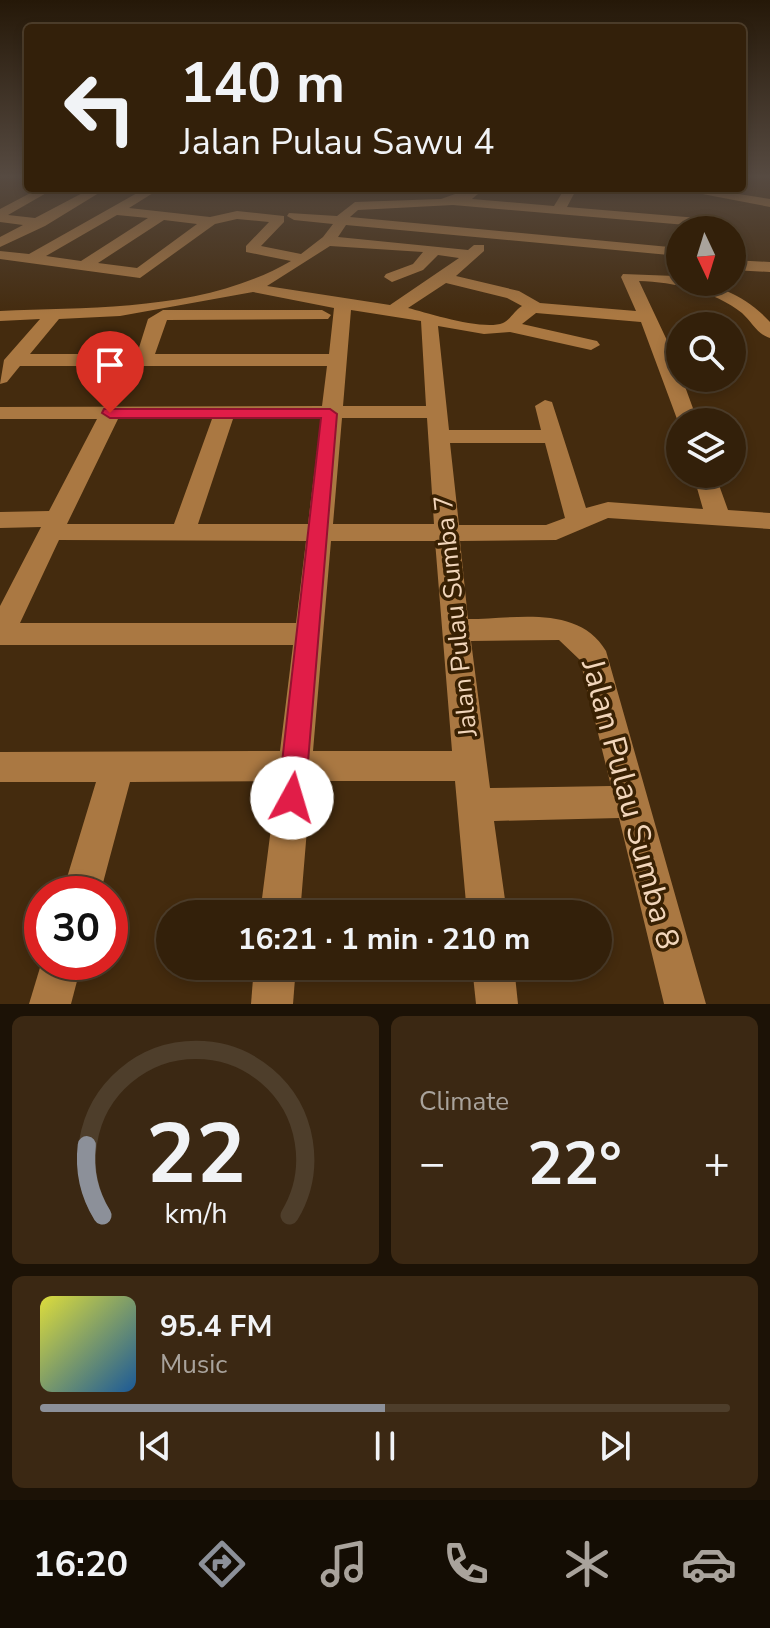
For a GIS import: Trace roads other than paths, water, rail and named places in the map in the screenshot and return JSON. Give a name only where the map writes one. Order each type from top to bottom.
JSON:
[{"type":"street","points":[[32,222],[82,230]]},
{"type":"street","points":[[31,259],[96,222]]},
{"type":"street","points":[[83,266],[152,222]]},
{"type":"street","points":[[0,255],[142,273],[209,222]]},
{"type":"street","points":[[283,222],[251,249],[301,258]]},
{"type":"street","points":[[0,316],[53,315],[179,303],[252,287],[327,241],[339,222]]},
{"type":"street","points":[[350,222],[666,250]]},
{"type":"street","points":[[655,222],[655,249]]},
{"type":"street","points":[[0,243],[38,223]]},
{"type":"street","points":[[393,310],[444,278],[491,234]]},
{"type":"street","points":[[327,241],[435,249],[471,255]]},
{"type":"street","points":[[392,277],[418,267],[435,249]]},
{"type":"street","points":[[746,266],[770,267]]},
{"type":"street","points":[[682,408],[663,351],[630,277],[696,287],[736,302],[766,325]]},
{"type":"street","points":[[444,278],[513,294],[536,308]]},
{"type":"street","points":[[252,287],[342,310]]},
{"type":"street","points":[[510,327],[524,311],[536,308],[646,317]]},
{"type":"street","points":[[281,900],[342,310]]},
{"type":"street","points":[[144,360],[157,319],[163,315],[393,310],[491,329],[510,327],[591,345]]},
{"type":"street","points":[[0,378],[53,315]]},
{"type":"street","name":"Jalan Pulau Sumba 7","points":[[429,317],[445,532],[485,900]]},
{"type":"street","points":[[13,360],[336,360]]},
{"type":"street","points":[[545,406],[578,520]]},
{"type":"street","points":[[0,413],[436,412]]},
{"type":"street","points":[[110,413],[0,634],[308,634]]},
{"type":"street","points":[[183,533],[224,413]]},
{"type":"street","points":[[438,437],[553,436]]},
{"type":"street","points":[[709,488],[718,516]]},
{"type":"street","points":[[0,520],[183,533],[559,532],[574,527],[578,520],[592,511],[608,510],[770,521]]},
{"type":"street","name":"Jalan Pulau Sumba 8","points":[[455,630],[561,629],[577,634],[595,659],[685,1004]]},
{"type":"street","points":[[0,767],[294,769],[470,766]]},
{"type":"street","points":[[86,876],[117,768]]},
{"type":"street","points":[[475,805],[632,802]]},
{"type":"street","points":[[50,1004],[57,980]]},
{"type":"street","points":[[272,1004],[274,980]]},
{"type":"street","points":[[494,980],[497,1004]]}]
